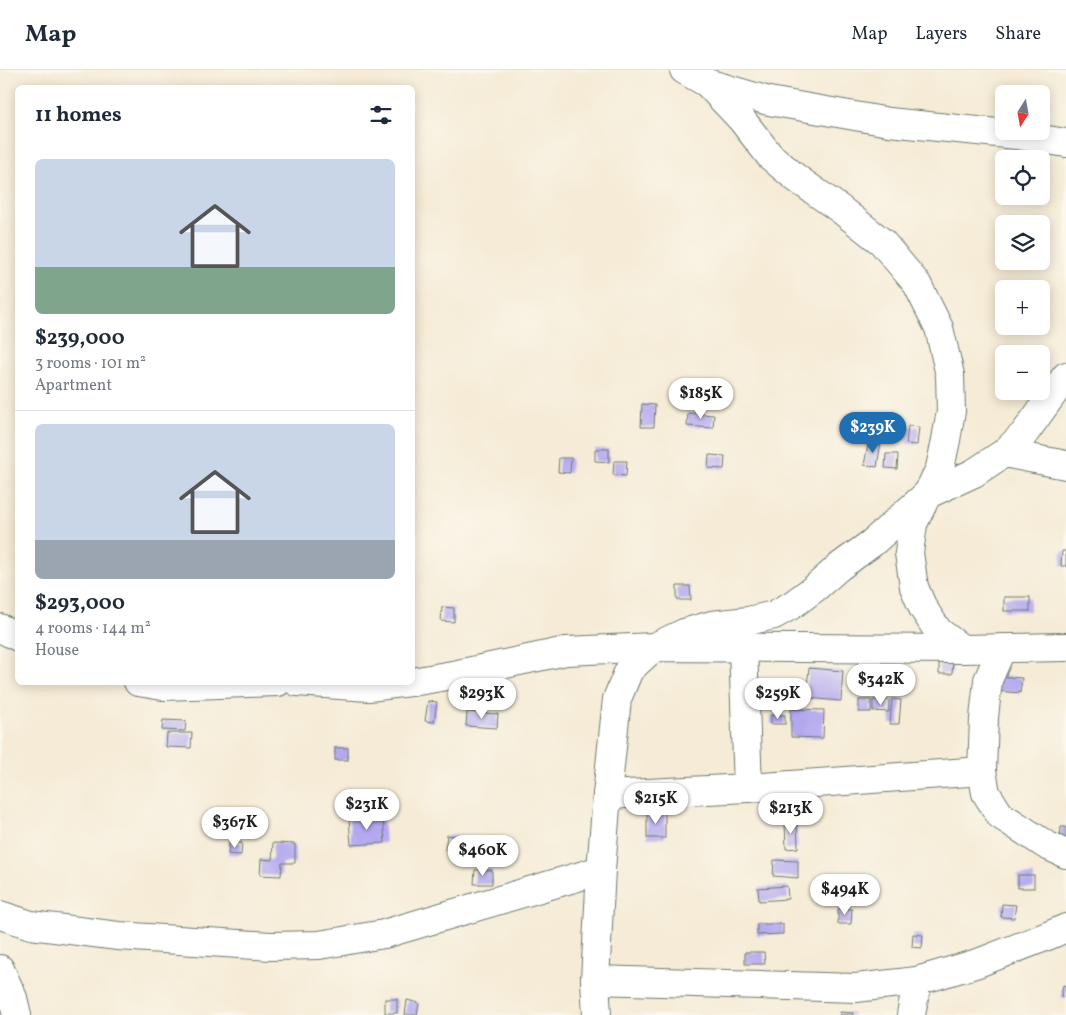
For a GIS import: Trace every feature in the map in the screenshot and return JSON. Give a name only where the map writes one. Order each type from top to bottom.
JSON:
[{"type":"street","points":[[695,77],[769,101],[889,122],[1017,135],[1066,143]]},
{"type":"street","points":[[695,77],[742,120],[770,156],[796,178],[882,242],[917,284],[938,328],[950,375],[951,411],[940,468],[913,524],[909,553],[914,587],[923,608],[938,631],[962,649]]},
{"type":"street","points":[[597,1015],[595,980],[600,870],[616,699],[629,670],[654,647],[684,633],[712,625],[748,621],[774,615],[786,608],[815,588],[839,567],[872,543],[926,494],[974,473],[1004,453],[1024,434],[1066,376]]},
{"type":"street","points":[[1004,453],[1066,465]]},
{"type":"street","points":[[0,628],[15,636]]},
{"type":"street","points":[[415,681],[566,652],[654,647],[962,649],[1066,647]]},
{"type":"street","points":[[743,647],[748,788]]},
{"type":"street","points":[[1002,648],[988,680],[982,771],[986,793],[1000,815],[1046,845],[1066,854]]},
{"type":"street","points":[[157,685],[192,685]]},
{"type":"street","points":[[340,685],[369,687],[386,685]]},
{"type":"street","points":[[607,795],[748,788],[982,771]]},
{"type":"street","points":[[0,915],[31,925],[118,936],[271,946],[320,945],[384,934],[600,870]]},
{"type":"street","points":[[595,980],[856,988],[917,981],[978,963],[1066,928]]},
{"type":"street","points":[[0,969],[13,998],[17,1015]]},
{"type":"street","points":[[911,1015],[917,981]]},
{"type":"building","points":[[642,404],[655,405],[654,427],[641,427]]},
{"type":"building","points":[[688,413],[714,415],[713,428],[687,426]]},
{"type":"building","points":[[908,426],[919,427],[917,445],[906,444]]},
{"type":"building","points":[[869,440],[881,442],[877,467],[864,465]]},
{"type":"building","points":[[595,449],[609,449],[609,462],[595,461]]},
{"type":"building","points":[[886,454],[898,454],[897,469],[885,468]]},
{"type":"building","points":[[709,455],[725,456],[724,469],[708,468]]},
{"type":"building","points":[[559,458],[571,458],[570,473],[558,472]]},
{"type":"building","points":[[614,461],[627,461],[626,476],[613,475]]},
{"type":"building","points":[[1062,551],[1066,551],[1066,566],[1061,566]]},
{"type":"building","points":[[677,586],[690,586],[691,600],[677,600]]},
{"type":"building","points":[[1004,597],[1030,597],[1030,611],[1004,611]]},
{"type":"building","points":[[442,607],[454,608],[454,622],[441,621]]},
{"type":"building","points":[[939,661],[953,661],[952,674],[939,674]]},
{"type":"building","points":[[809,668],[843,671],[841,701],[795,697],[796,685],[807,686]]},
{"type":"building","points":[[997,676],[1022,678],[1020,693],[996,691]]},
{"type":"building","points":[[892,699],[901,700],[899,724],[890,724]]},
{"type":"building","points":[[859,700],[871,700],[871,712],[859,712]]},
{"type":"building","points":[[873,700],[889,700],[889,712],[873,711]]},
{"type":"building","points":[[428,701],[437,702],[434,722],[425,721]]},
{"type":"building","points":[[791,709],[824,710],[823,738],[791,737]]},
{"type":"building","points":[[467,712],[498,714],[497,728],[466,726]]},
{"type":"building","points":[[771,715],[785,715],[785,724],[771,724]]},
{"type":"building","points":[[163,720],[186,721],[185,731],[162,730]]},
{"type":"building","points":[[167,733],[192,733],[191,748],[166,747]]},
{"type":"building","points":[[335,748],[348,748],[348,760],[335,760]]},
{"type":"building","points":[[647,812],[665,812],[665,838],[647,838]]},
{"type":"building","points":[[383,817],[385,843],[351,845],[349,819]]},
{"type":"building","points":[[785,821],[797,821],[798,848],[786,849]]},
{"type":"building","points":[[1061,827],[1066,827],[1066,838],[1060,838]]},
{"type":"building","points":[[447,835],[465,837],[463,853],[445,850]]},
{"type":"building","points":[[229,843],[242,843],[241,855],[228,854]]},
{"type":"building","points":[[273,843],[295,844],[295,863],[282,863],[281,876],[260,875],[261,859],[272,860]]},
{"type":"building","points":[[774,860],[798,861],[798,878],[773,876]]},
{"type":"building","points":[[475,870],[492,870],[492,884],[474,884]]},
{"type":"building","points":[[1018,875],[1034,875],[1034,888],[1018,888]]},
{"type":"building","points":[[787,886],[788,899],[759,901],[758,888]]},
{"type":"building","points":[[1002,904],[1016,905],[1014,918],[1001,917]]},
{"type":"building","points":[[838,909],[852,909],[851,924],[838,924]]},
{"type":"building","points":[[757,924],[783,924],[783,934],[757,935]]},
{"type":"building","points":[[913,934],[923,935],[922,948],[912,947]]},
{"type":"building","points":[[745,952],[764,952],[765,964],[745,964]]},
{"type":"building","points":[[1063,985],[1066,986],[1066,998],[1061,997]]},
{"type":"building","points":[[385,999],[397,999],[397,1013],[385,1013]]},
{"type":"building","points":[[407,1000],[419,1003],[417,1015],[405,1015]]},
{"type":"building","points":[[840,1012],[853,1013],[853,1015],[840,1015]]}]
